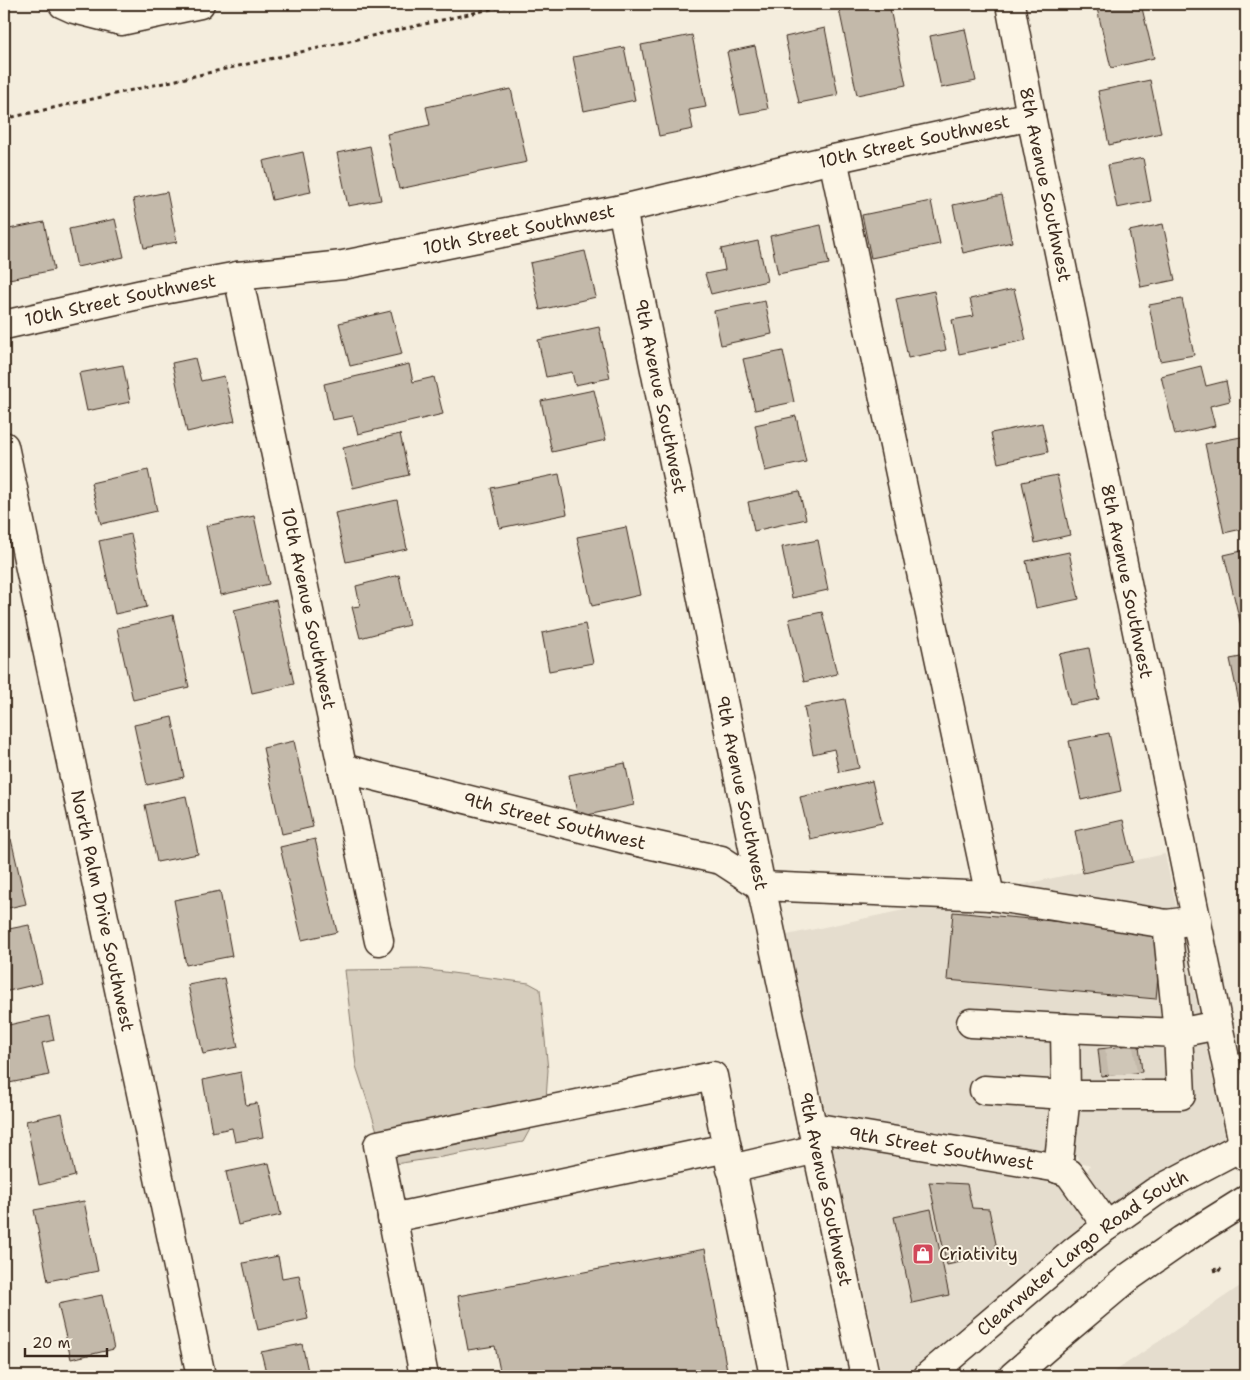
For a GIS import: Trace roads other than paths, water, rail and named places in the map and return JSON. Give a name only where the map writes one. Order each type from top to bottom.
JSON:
[{"type":"street","points":[[63,4],[74,9],[122,21],[200,4]]},
{"type":"street","name":"8th Avenue Southwest","points":[[1010,4],[1031,116],[1196,920],[1245,1149]]},
{"type":"street","name":"10th Street Southwest","points":[[4,325],[147,293],[238,276],[343,265],[622,209],[833,159],[1031,116]]},
{"type":"street","points":[[833,159],[990,896]]},
{"type":"street","name":"9th Avenue Southwest","points":[[622,209],[761,886],[866,1376]]},
{"type":"street","name":"10th Avenue Southwest","points":[[238,276],[379,941]]},
{"type":"street","name":"North Palm Drive Southwest","points":[[4,446],[201,1376]]},
{"type":"street","name":"9th Street Southwest","points":[[342,768],[625,839],[721,860],[761,886]]},
{"type":"street","points":[[761,886],[990,896],[1167,924],[1196,920]]},
{"type":"street","points":[[984,1090],[1066,1095],[1125,1084],[1181,1095],[1178,1033],[1167,924]]},
{"type":"street","points":[[971,1023],[1066,1028],[1118,1038],[1178,1033],[1218,1025]]},
{"type":"street","points":[[1066,1028],[1064,1171],[1107,1226]]},
{"type":"street","points":[[424,1376],[378,1145],[713,1076],[774,1376]]},
{"type":"street","points":[[392,1218],[730,1159],[814,1138]]},
{"type":"street","name":"9th Street Southwest","points":[[814,1138],[1053,1167],[1064,1171]]},
{"type":"street","name":"Clearwater Largo Road South","points":[[928,1376],[1076,1250],[1107,1226],[1155,1192],[1245,1149]]},
{"type":"street","points":[[1013,1376],[1130,1277],[1182,1240],[1246,1200]]},
{"type":"tunnel","points":[[1119,1047],[1123,1074]]},
{"type":"place","name":"Criativity","points":[[923,1254]]}]
